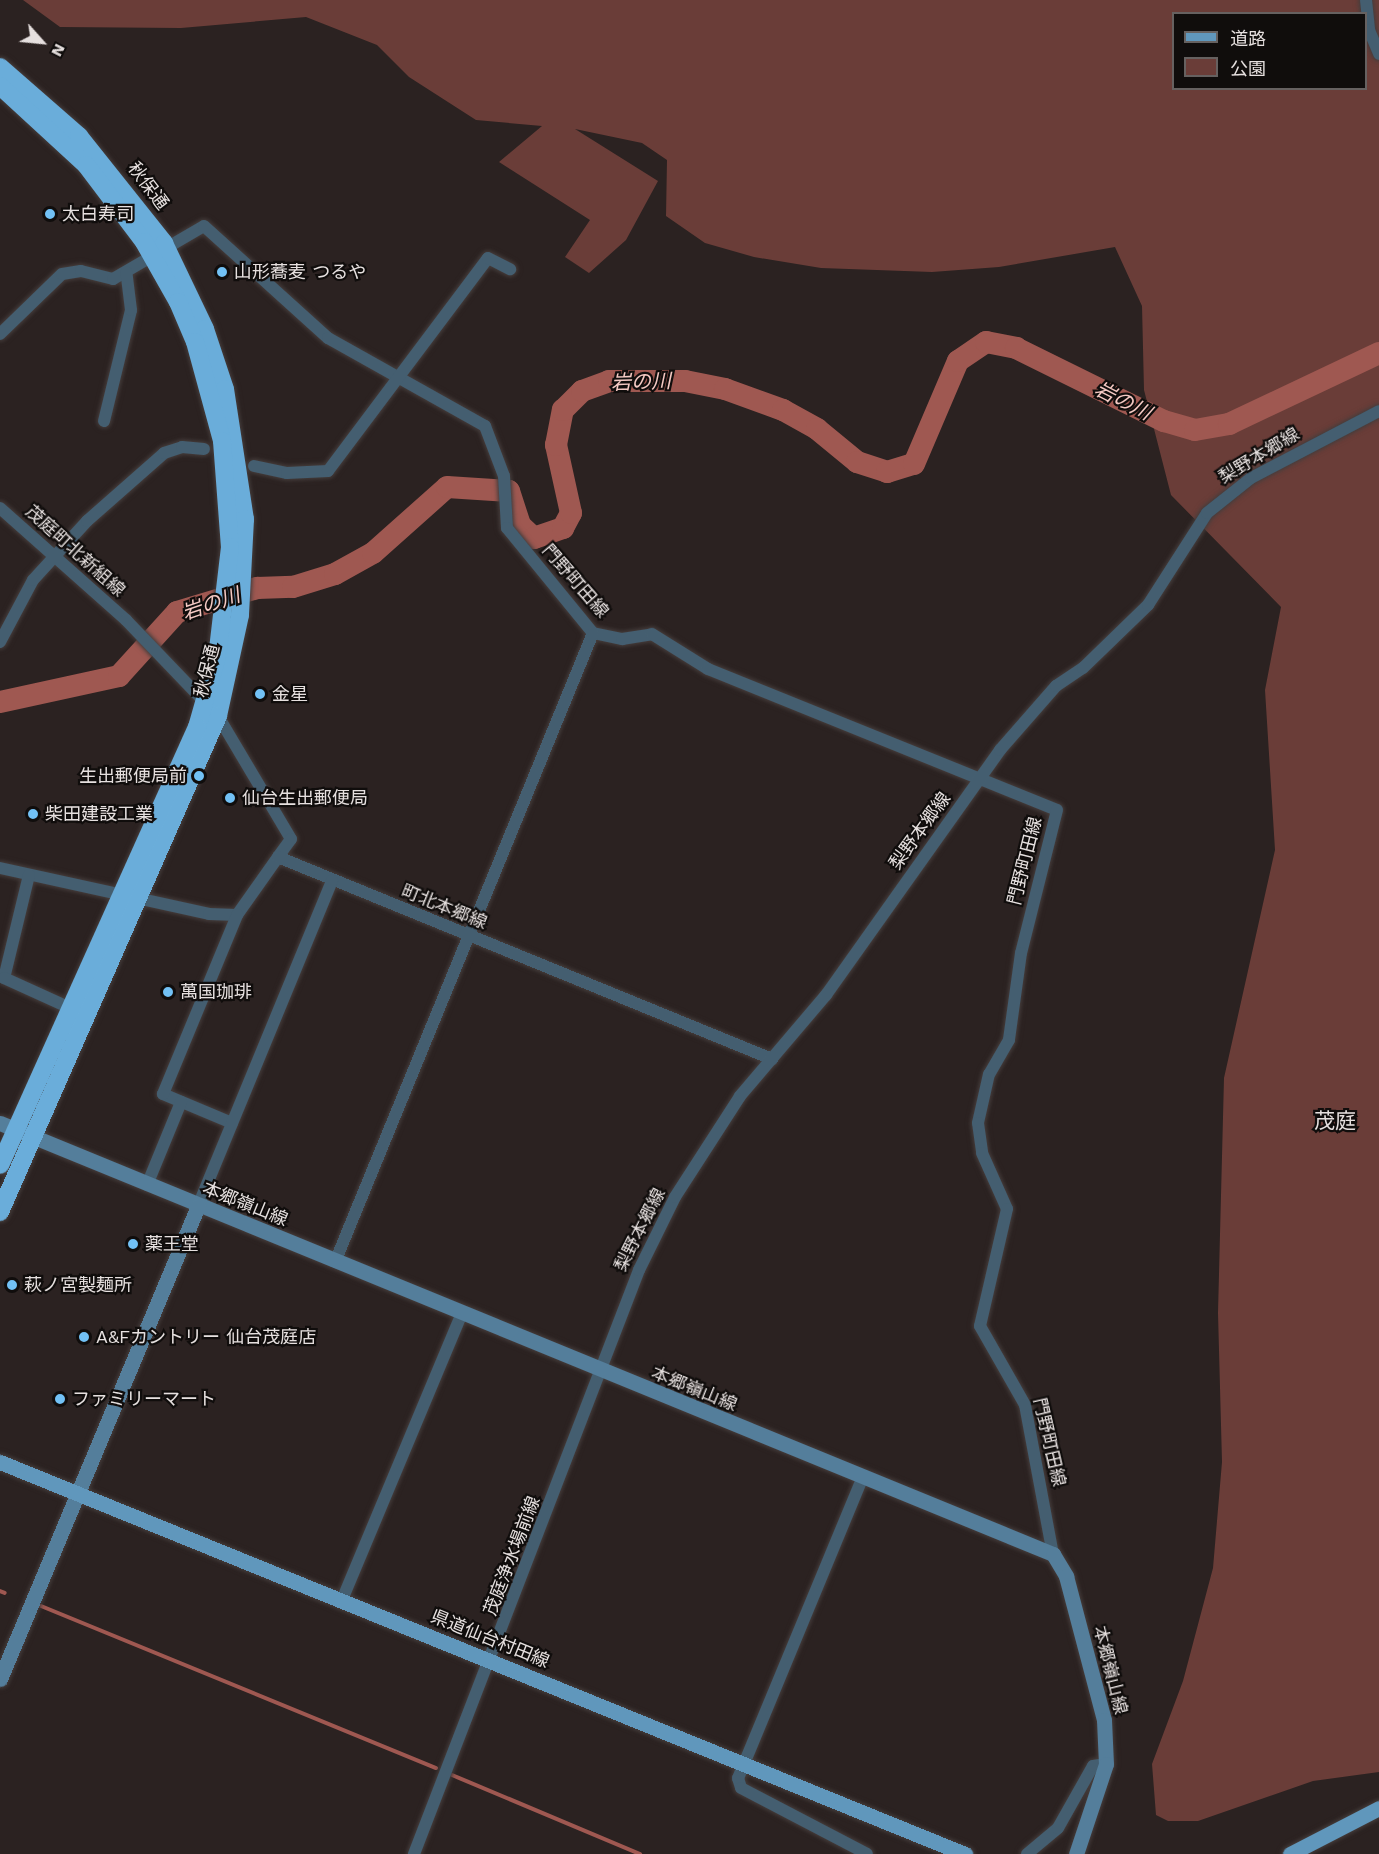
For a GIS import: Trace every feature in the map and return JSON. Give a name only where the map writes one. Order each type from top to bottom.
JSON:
[{"type":"highway","name":"秋保通","points":[[0,67],[114,174],[205,329],[237,438],[245,519],[218,716],[16,1130],[0,1212]]},
{"type":"highway","name":"秋保通","points":[[0,86],[86,165],[161,255]]},
{"type":"highway","name":"秋保通","points":[[0,1165],[70,1008],[130,896],[205,702],[232,616]]},
{"type":"main road","name":"県道仙台村田線","points":[[0,1462],[744,1761],[965,1854]]},
{"type":"main road","points":[[1290,1854],[1379,1808]]},
{"type":"street","points":[[1366,0],[1369,30],[1379,54]]},
{"type":"street","points":[[0,335],[62,274],[81,271],[113,279],[161,255],[204,226],[328,338],[398,377]]},
{"type":"street","points":[[254,466],[287,473],[328,471],[488,258],[510,269]]},
{"type":"street","points":[[104,422],[131,310],[126,273]]},
{"type":"street","name":"門野町田線","points":[[398,377],[485,426],[504,476],[502,503],[514,538],[593,633],[622,639],[652,634],[708,669],[980,782],[1057,810],[1021,953],[1009,1040],[989,1074],[978,1123],[982,1153],[1007,1209],[980,1326],[1025,1405],[1053,1554]]},
{"type":"street","name":"梨野本郷線","points":[[598,1370],[675,1197],[740,1096],[826,995],[980,782],[1051,692],[1149,605],[1218,502],[1251,478],[1379,411]]},
{"type":"street","points":[[0,642],[54,553],[164,453],[182,447],[204,450]]},
{"type":"street","name":"茂庭町北新組線","points":[[0,508],[54,553],[126,620],[218,716],[291,839],[278,857]]},
{"type":"street","points":[[334,1262],[593,633]]},
{"type":"street","points":[[232,1123],[163,1094],[237,915],[278,857]]},
{"type":"street","name":"町北本郷線","points":[[278,857],[772,1059]]},
{"type":"street","points":[[0,868],[130,896],[237,915]]},
{"type":"street","points":[[28,875],[3,978],[70,1008]]},
{"type":"street","points":[[0,1679],[332,881]]},
{"type":"street","points":[[147,1185],[181,1102]]},
{"type":"street","name":"本郷嶺山線","points":[[16,1130],[862,1479],[1053,1554],[1066,1576],[1104,1720],[1106,1764],[1076,1854]]},
{"type":"street","points":[[342,1600],[461,1315]]},
{"type":"street","name":"茂庭浄水場前線","points":[[414,1854],[490,1660],[598,1370]]},
{"type":"street","points":[[862,1479],[744,1761],[741,1788],[867,1854]]},
{"type":"street","points":[[1027,1854],[1058,1828],[1093,1766],[1106,1764]]},
{"type":"green space","points":[[23,0],[1379,0],[1379,1772],[1313,1781],[1198,1821],[1168,1821],[1156,1815],[1152,1764],[1183,1681],[1213,1568],[1222,1462],[1218,1313],[1224,1078],[1275,850],[1265,690],[1281,607],[1171,495],[1144,390],[1142,306],[1115,247],[999,267],[932,272],[821,268],[754,257],[705,243],[666,216],[667,160],[642,143],[575,129],[658,181],[626,240],[589,273],[565,257],[590,220],[499,162],[542,126],[476,120],[409,77],[377,45],[306,17],[181,28],[60,27]]},
{"type":"waterway","name":"岩の川","points":[[0,702],[119,676],[177,612],[257,588],[293,587],[335,574],[373,553],[447,487],[509,491],[520,525],[534,538],[563,528],[571,513],[556,445],[563,410],[582,391],[609,381],[685,381],[725,389],[783,410],[817,429],[857,462],[887,472],[914,464],[958,361],[986,342],[1016,348],[1164,421],[1195,430],[1229,424],[1379,353]]},
{"type":"waterway","points":[[0,1591],[5,1593]]},
{"type":"waterway","points":[[41,1606],[436,1768]]},
{"type":"waterway","points":[[452,1775],[640,1854]]},
{"type":"place","name":"太白寿司","points":[[50,214]]},
{"type":"place","name":"山形蕎麦 つるや","points":[[222,272]]},
{"type":"place","name":"金星","points":[[260,694]]},
{"type":"place","name":"生出郵便局前","points":[[199,776]]},
{"type":"place","name":"仙台生出郵便局","points":[[230,798]]},
{"type":"place","name":"柴田建設工業","points":[[33,814]]},
{"type":"place","name":"萬国珈琲","points":[[168,992]]},
{"type":"place","name":"薬王堂","points":[[133,1244]]},
{"type":"place","name":"萩ノ宮製麺所","points":[[12,1285]]},
{"type":"place","name":"A&Fカントリー 仙台茂庭店","points":[[84,1337]]},
{"type":"place","name":"ファミリーマート","points":[[60,1399]]},
{"type":"district","name":"茂庭","points":[[1335,1121]]}]
